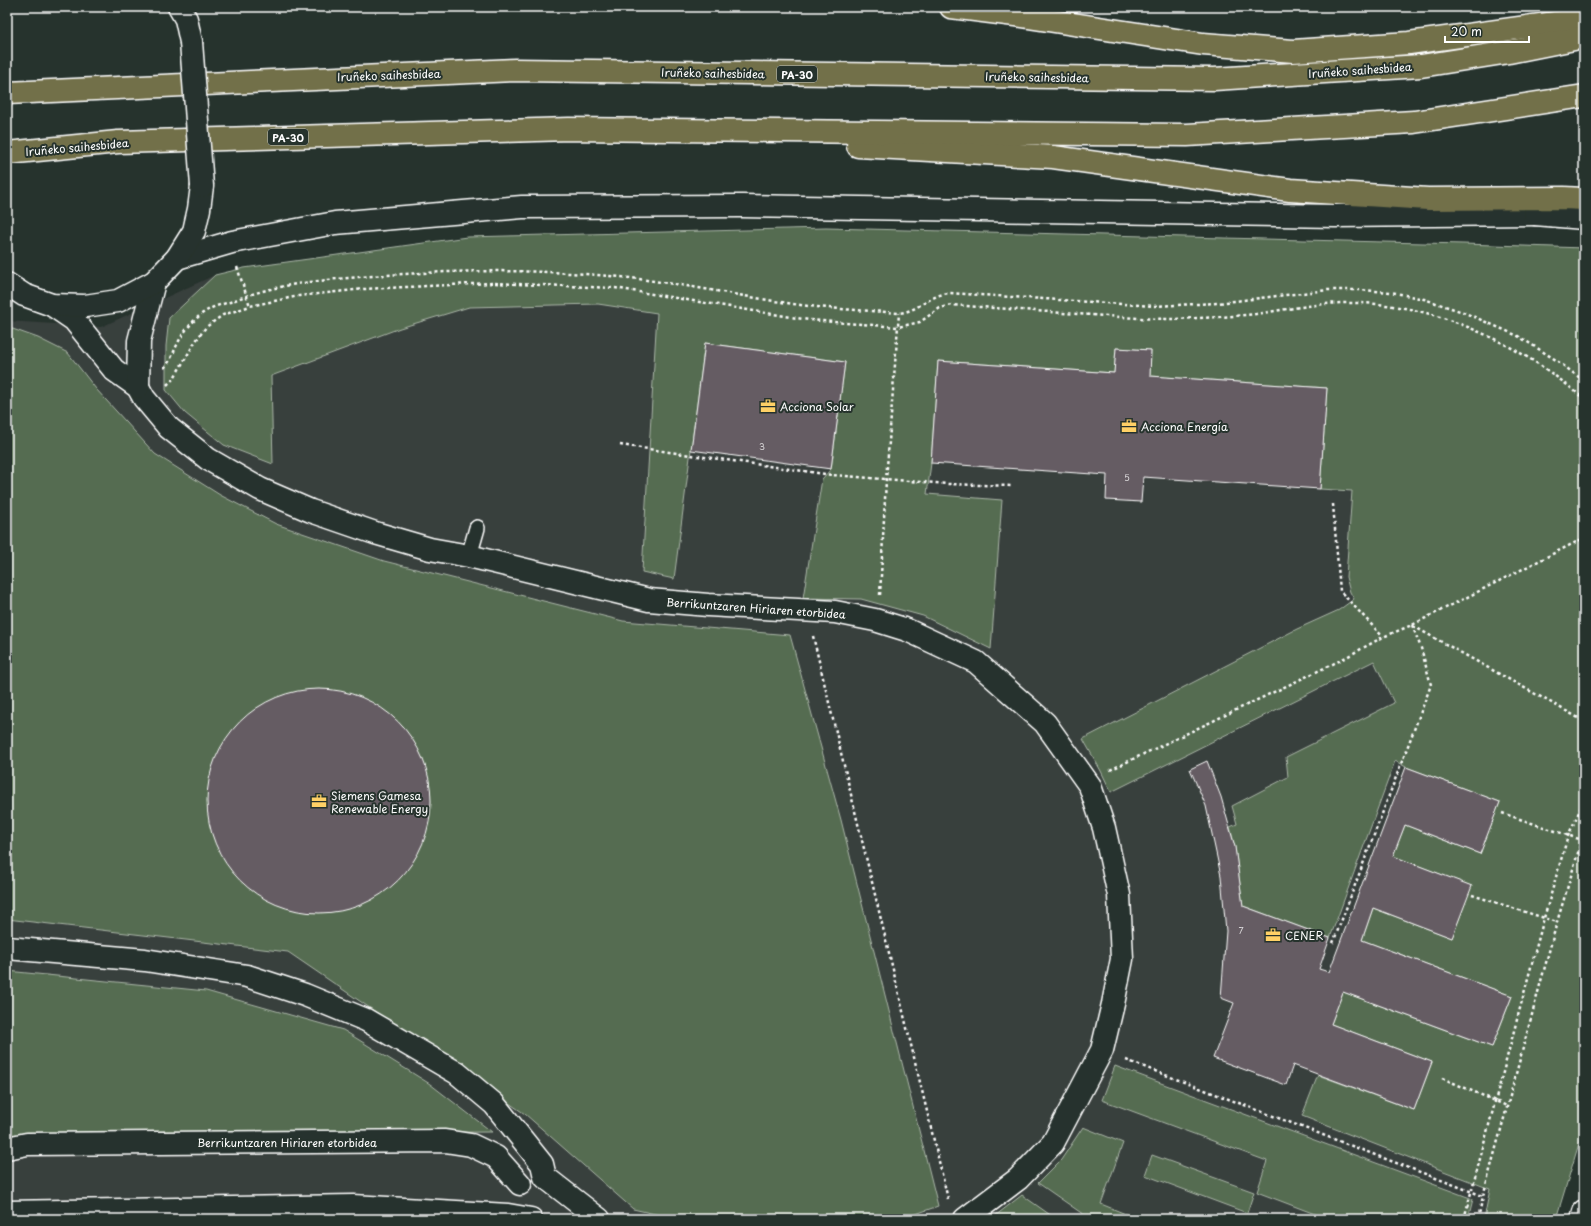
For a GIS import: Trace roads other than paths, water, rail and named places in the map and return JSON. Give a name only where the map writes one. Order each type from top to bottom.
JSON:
[{"type":"highway","points":[[951,7],[1015,15],[1203,44],[1293,51],[1409,43],[1584,19]]},
{"type":"highway","name":"Iruñeko saihesbidea","points":[[7,93],[515,70],[1214,79],[1421,66],[1509,52],[1584,37]]},
{"type":"highway","name":"Iruñeko saihesbidea","points":[[7,153],[118,142],[569,129],[1186,135],[1414,122],[1584,96]]},
{"type":"highway","points":[[569,129],[1053,157],[1290,190],[1428,199],[1584,199]]},
{"type":"street","points":[[7,284],[24,295],[52,305],[85,306],[118,301],[154,282],[177,258],[194,232],[202,186],[191,42],[186,20],[179,7]]},
{"type":"street","points":[[177,258],[232,242],[335,223],[522,208],[742,206],[1335,216],[1535,214],[1584,218]]},
{"type":"street","points":[[1535,214],[1584,208]]},
{"type":"street","points":[[138,387],[139,340],[154,282]]},
{"type":"street","name":"Berrikuntzaren Hiriaren etorbidea","points":[[52,305],[74,320],[114,370],[138,387],[144,398],[169,428],[208,459],[260,489],[311,511],[375,533],[430,549],[469,556],[649,600],[835,612],[875,620],[908,630],[976,662],[1045,723],[1090,786],[1104,828],[1119,895],[1122,959],[1102,1050],[1053,1143],[1018,1179],[965,1219]]},
{"type":"street","points":[[7,948],[145,960],[247,976],[305,994],[366,1020],[457,1073],[494,1104],[542,1164],[545,1177],[599,1219]]},
{"type":"street","name":"Berrikuntzaren Hiriaren etorbidea","points":[[7,1148],[27,1144],[445,1141],[471,1145],[496,1157],[520,1184]]},
{"type":"street","points":[[508,1215],[513,1197],[520,1184],[532,1178],[545,1177]]},
{"type":"street","points":[[7,1212],[353,1206],[508,1215],[531,1219]]},
{"type":"street","points":[[1582,1219],[1584,1212]]},
{"type":"lane","points":[[469,556],[477,528]]},
{"type":"place","name":"Acciona Solar","points":[[768,406]]},
{"type":"place","name":"Acciona Energía","points":[[1129,426]]},
{"type":"place","name":"Siemens Gamesa Renewable Energy","points":[[319,801]]},
{"type":"place","name":"CENER","points":[[1273,935]]}]
